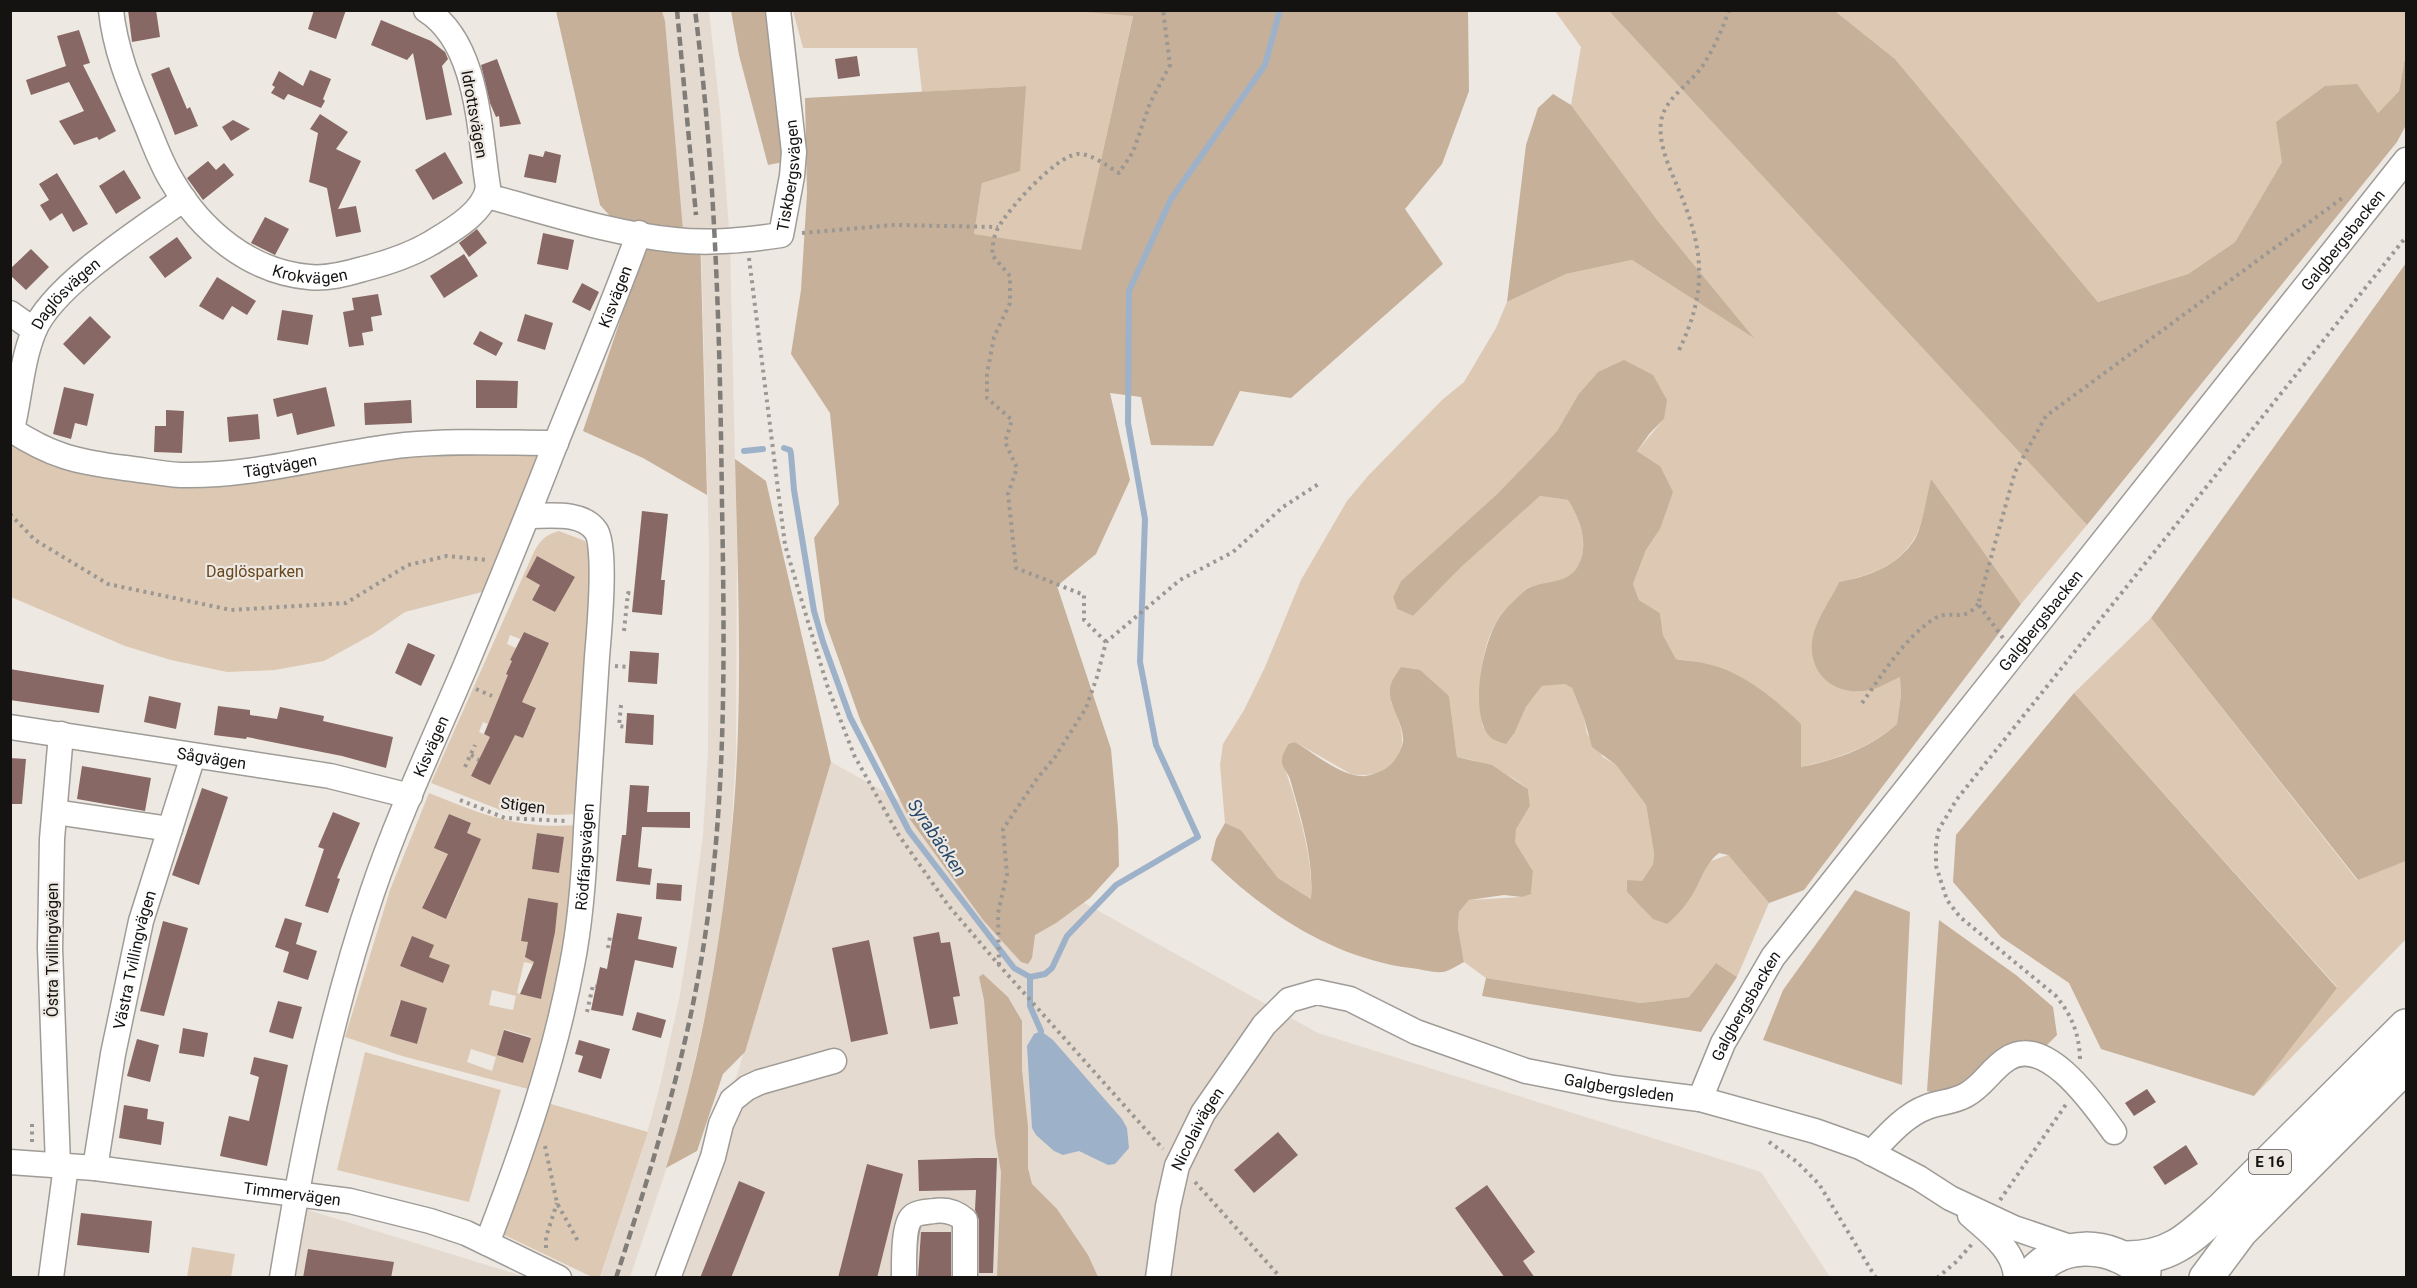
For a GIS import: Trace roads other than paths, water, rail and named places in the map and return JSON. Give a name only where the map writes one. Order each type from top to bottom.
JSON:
[{"type":"highway","name":"E 16","points":[[2029,1278],[2042,1264],[2063,1252],[2076,1249],[2109,1252],[2138,1268],[2149,1258],[2169,1251],[2191,1237],[2406,1026]]},
{"type":"highway","name":"E 16","points":[[2206,1278],[2241,1231],[2406,1066]]},
{"type":"street","name":"Krokvägen","points":[[111,10],[113,35],[125,72],[162,162],[184,199],[214,233],[249,259],[269,268],[309,277],[337,276],[406,256],[457,224],[481,205],[487,196]]},
{"type":"street","name":"Idrottsvägen","points":[[426,10],[442,24],[460,48],[469,70],[488,187],[487,196]]},
{"type":"street","name":"Tiskbergsvägen","points":[[639,233],[678,240],[747,240],[781,235],[794,152],[778,10]]},
{"type":"street","name":"Galgbergsbacken","points":[[1700,1099],[1723,1043],[1773,957],[2406,160]]},
{"type":"street","points":[[487,196],[639,233]]},
{"type":"street","name":"Daglösvägen","points":[[11,429],[25,359],[34,330],[47,312],[78,279],[108,253],[184,199]]},
{"type":"street","name":"Kisvägen","points":[[282,1278],[297,1194],[330,1041],[349,965],[372,892],[528,516],[612,308],[639,233]]},
{"type":"street","points":[[10,313],[34,330]]},
{"type":"street","name":"Tägtvägen","points":[[11,429],[40,448],[80,461],[179,475],[260,470],[349,452],[407,445],[448,442],[556,443]]},
{"type":"street","name":"Rödfärgsvägen","points":[[487,1243],[518,1164],[535,1110],[573,964],[582,901],[599,634],[601,543],[598,533],[580,518],[528,516]]},
{"type":"street","name":"Sågvägen","points":[[10,727],[330,776],[410,796]]},
{"type":"street","name":"Östra Tvillingvägen","points":[[51,1278],[62,1166],[50,948],[52,839],[61,734]]},
{"type":"street","name":"Västra Tvillingvägen","points":[[95,1168],[130,968],[147,899],[193,756]]},
{"type":"street","points":[[55,812],[170,829]]},
{"type":"street","name":"Galgbergsleden","points":[[1287,1002],[1317,992],[1350,999],[1416,1032],[1526,1071],[1613,1088],[1700,1099],[1815,1131],[1871,1153],[1950,1198],[2014,1228],[2076,1249]]},
{"type":"street","name":"Nicolaivägen","points":[[1158,1278],[1168,1206],[1186,1176],[1203,1113],[1264,1025],[1287,1002]]},
{"type":"street","points":[[1871,1153],[1916,1112],[1969,1094],[2007,1059],[2019,1053],[2041,1056],[2063,1070],[2089,1098],[2114,1132]]},
{"type":"street","points":[[668,1278],[713,1157],[721,1124],[732,1100],[747,1088],[760,1082],[834,1060]]},
{"type":"street","name":"Timmervägen","points":[[10,1162],[95,1168],[350,1201],[430,1221],[466,1233],[553,1274]]},
{"type":"street","name":"Galgbergsleden","points":[[1950,1198],[2007,1250],[2016,1267],[2016,1278]]},
{"type":"street","points":[[904,1278],[907,1225],[912,1217],[923,1212],[942,1210],[958,1214],[965,1220],[965,1278]]},
{"type":"water","points":[[1041,1031],[1053,1040],[1122,1119],[1127,1128],[1129,1148],[1115,1164],[1108,1165],[1079,1151],[1063,1155],[1054,1151],[1036,1135],[1032,1128],[1027,1046],[1034,1034]]},
{"type":"waterway","name":"Syrabäcken","points":[[784,448],[790,450],[791,454],[794,490],[814,611],[850,717],[909,831],[1014,968],[1030,977],[1045,974],[1052,968],[1067,936],[1116,885],[1198,837],[1156,745],[1140,662],[1145,519],[1128,423],[1129,291],[1171,199],[1265,65],[1280,10]]},
{"type":"waterway","points":[[744,451],[763,449]]},
{"type":"waterway","points":[[1030,977],[1030,1006],[1041,1031]]},
{"type":"railway","points":[[677,10],[696,215]]},
{"type":"railway","points":[[616,1278],[659,1139],[694,999],[713,876],[722,753],[724,629],[718,319],[708,134],[695,10]]},
{"type":"park label","name":"Daglösparken","points":[[255,571]]}]
